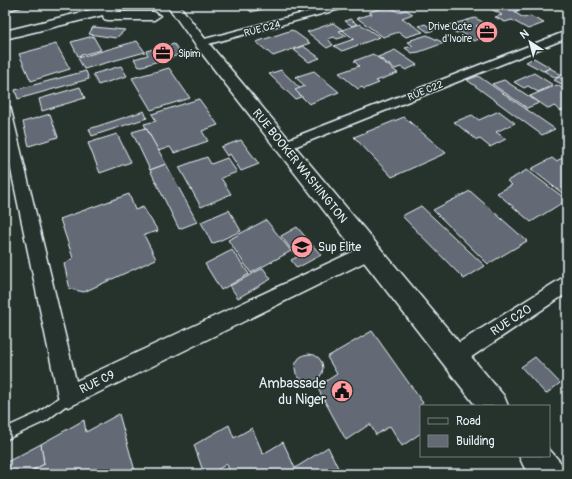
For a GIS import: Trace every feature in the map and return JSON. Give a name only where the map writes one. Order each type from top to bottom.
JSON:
[{"type":"street","points":[[5,24],[85,5]]},
{"type":"street","points":[[5,35],[73,20],[126,5]]},
{"type":"street","name":"RUE BOOKER WASHINGTON","points":[[136,5],[199,40]]},
{"type":"street","name":"RUE BOOKER WASHINGTON","points":[[173,5],[199,40],[493,405]]},
{"type":"street","name":"RUE C24","points":[[199,40],[322,8],[346,5]]},
{"type":"street","points":[[73,20],[114,16],[164,21]]},
{"type":"street","name":"RUE C22","points":[[284,146],[567,34]]},
{"type":"street","name":"RUE C9","points":[[5,110],[69,396],[369,252]]},
{"type":"street","name":"RUE C20","points":[[454,358],[567,283]]},
{"type":"street","points":[[536,457],[550,474]]},
{"type":"lane","points":[[5,9],[24,5]]},
{"type":"lane","points":[[5,434],[42,417],[69,396]]},
{"type":"building","points":[[244,5],[279,5],[251,12]]},
{"type":"building","points":[[508,5],[519,11],[514,12],[524,18],[530,16],[544,23],[528,29],[512,20],[505,22],[495,17],[502,15],[491,9]]},
{"type":"building","points":[[389,6],[398,12],[406,10],[413,14],[402,18],[423,32],[406,37],[399,32],[383,37],[357,18],[372,14],[369,12]]},
{"type":"building","points":[[475,18],[485,23],[476,26],[480,29],[477,30],[487,36],[474,41],[460,32],[456,33],[446,26]]},
{"type":"building","points":[[350,19],[357,24],[352,26],[345,21]]},
{"type":"building","points":[[333,23],[343,30],[339,31],[347,36],[337,39],[334,37],[328,39],[333,45],[327,48],[307,32]]},
{"type":"building","points":[[360,24],[380,37],[342,51],[334,46],[354,39],[342,30]]},
{"type":"building","points":[[425,24],[434,30],[428,32],[419,26]]},
{"type":"building","points":[[93,27],[125,30],[116,38],[89,34]]},
{"type":"building","points":[[292,30],[310,43],[273,56],[256,42]]},
{"type":"building","points":[[427,35],[444,43],[412,53],[405,48],[413,46],[408,42],[412,41],[411,40]]},
{"type":"building","points":[[93,36],[101,50],[78,56],[71,42]]},
{"type":"building","points":[[137,41],[145,52],[84,69],[78,58]]},
{"type":"building","points":[[56,44],[70,69],[31,81],[19,54]]},
{"type":"building","points":[[174,44],[182,54],[139,67],[134,59],[148,55],[146,51]]},
{"type":"building","points":[[303,46],[320,58],[309,62],[294,50]]},
{"type":"building","points":[[395,50],[417,65],[406,70],[401,67],[395,69],[378,57]]},
{"type":"building","points":[[373,54],[398,73],[376,81],[379,83],[364,89],[362,87],[358,89],[339,73],[359,66],[354,61]]},
{"type":"building","points":[[534,58],[551,68],[543,71],[526,62]]},
{"type":"building","points":[[121,66],[127,76],[98,85],[93,74]]},
{"type":"building","points":[[169,68],[190,98],[151,110],[132,78]]},
{"type":"building","points":[[550,68],[562,75],[556,78],[544,71]]},
{"type":"building","points":[[281,70],[307,95],[295,99],[269,74]]},
{"type":"building","points":[[86,71],[89,79],[18,99],[15,90]]},
{"type":"building","points":[[314,71],[339,92],[309,104],[295,90],[305,86],[295,77]]},
{"type":"building","points":[[534,73],[553,85],[538,92],[528,86],[524,88],[514,82]]},
{"type":"building","points":[[478,76],[555,129],[542,135],[467,80]]},
{"type":"building","points":[[559,77],[567,82],[567,87],[554,80]]},
{"type":"building","points":[[504,80],[539,103],[527,108],[492,84]]},
{"type":"building","points":[[557,85],[567,91],[567,108],[561,111],[554,106],[549,109],[530,96]]},
{"type":"building","points":[[80,87],[85,98],[42,111],[39,99]]},
{"type":"building","points":[[199,99],[218,125],[202,131],[208,141],[174,153],[170,147],[158,151],[144,124],[156,121],[152,114]]},
{"type":"building","points":[[144,111],[147,118],[92,136],[89,129]]},
{"type":"building","points":[[499,111],[515,123],[496,132],[506,139],[490,147],[480,139],[477,140],[454,122],[472,115],[479,120]]},
{"type":"building","points":[[50,114],[58,137],[29,146],[23,122]]},
{"type":"building","points":[[404,117],[446,153],[392,177],[354,137]]},
{"type":"building","points":[[146,128],[166,164],[150,170],[132,132]]},
{"type":"building","points":[[117,134],[131,162],[100,173],[88,143]]},
{"type":"building","points":[[241,140],[259,164],[241,171],[230,154],[227,156],[221,147]]},
{"type":"building","points":[[567,156],[567,197],[531,169],[552,158],[556,161]]},
{"type":"building","points":[[207,157],[211,164],[227,158],[237,172],[221,178],[231,194],[201,207],[179,167]]},
{"type":"building","points":[[166,164],[197,222],[179,229],[150,170]]},
{"type":"building","points":[[527,170],[567,200],[531,222],[497,193],[512,185],[507,181]]},
{"type":"building","points":[[470,191],[527,241],[488,264],[433,210]]},
{"type":"building","points":[[129,194],[135,210],[143,207],[158,231],[144,235],[156,259],[84,292],[70,289],[64,264],[73,258],[60,219]]},
{"type":"building","points":[[421,206],[485,266],[464,279],[402,216]]},
{"type":"building","points":[[229,210],[241,231],[212,244],[201,222]]},
{"type":"building","points":[[266,220],[291,251],[251,273],[228,240]]},
{"type":"building","points":[[297,227],[321,255],[297,268],[291,260],[297,257],[281,236]]},
{"type":"building","points":[[232,250],[249,274],[221,290],[205,264]]},
{"type":"building","points":[[263,268],[271,279],[238,298],[230,286]]},
{"type":"building","points":[[372,331],[423,403],[419,406],[420,434],[402,446],[390,426],[376,435],[370,424],[346,440],[317,387],[337,374],[327,357]]},
{"type":"building","points":[[309,354],[319,358],[323,368],[319,378],[309,382],[299,378],[295,368],[299,358]]},
{"type":"building","points":[[535,357],[560,383],[546,394],[521,367]]},
{"type":"building","points":[[119,414],[135,471],[130,474],[26,474],[44,464],[41,444],[84,420],[86,432]]},
{"type":"building","points":[[229,425],[234,438],[252,428],[263,454],[283,442],[295,468],[328,447],[341,474],[230,474],[227,464],[210,474],[204,474],[194,445]]},
{"type":"building","points":[[41,444],[44,464],[26,474],[5,474],[5,463]]},
{"type":"place","name":"Drive Cote d'Ivoire","points":[[487,32]]},
{"type":"place","name":"Sipim","points":[[163,53]]},
{"type":"place","name":"Sup Elite","points":[[302,247]]},
{"type":"place","name":"Ambassade du Niger","points":[[342,391]]}]
